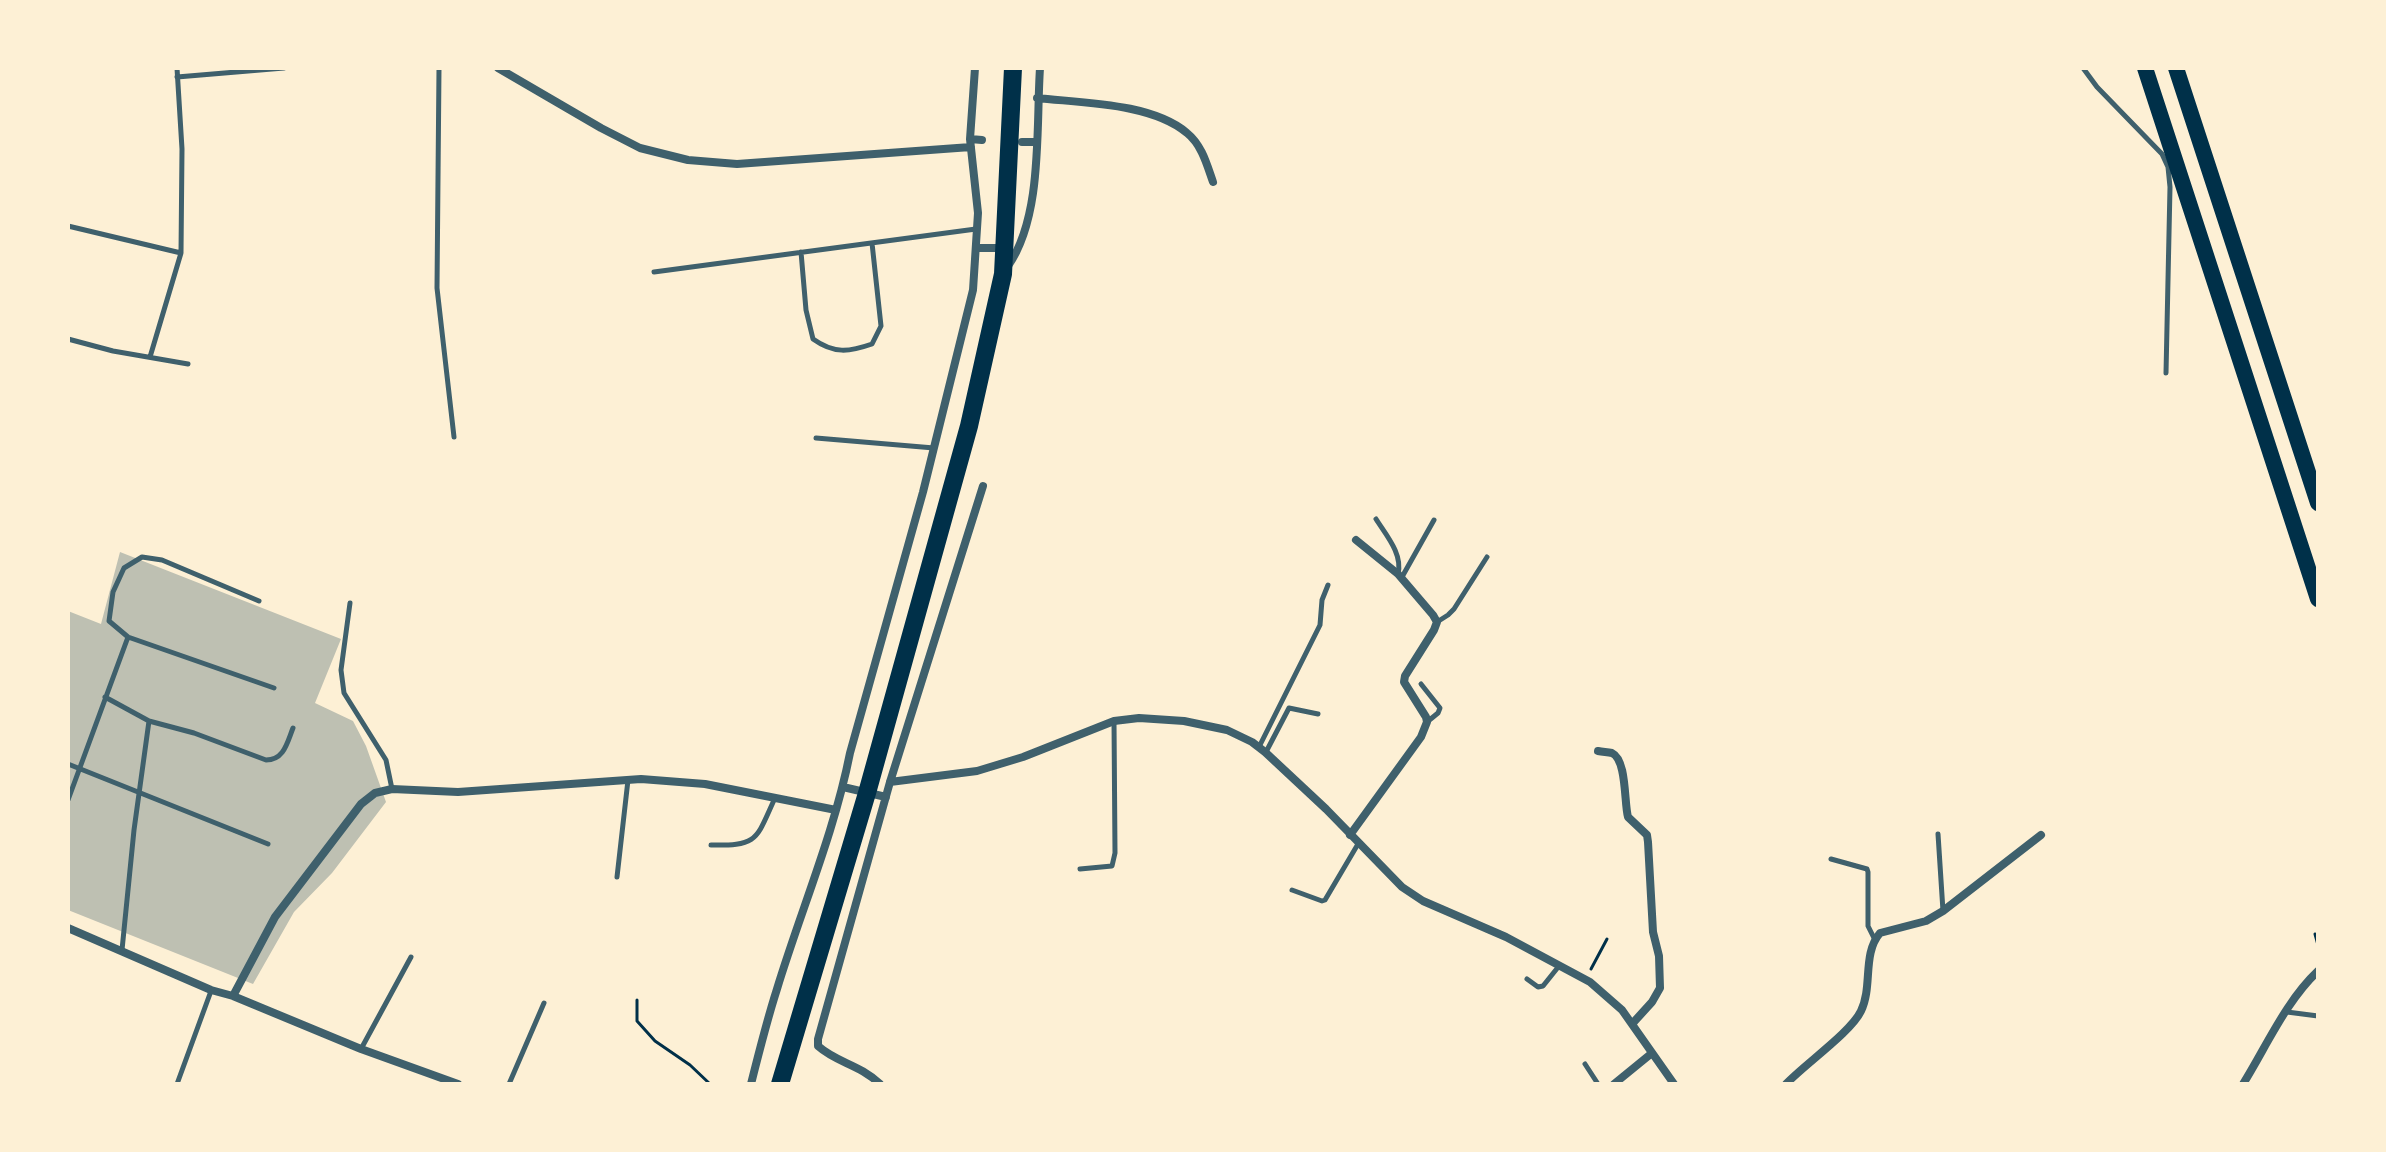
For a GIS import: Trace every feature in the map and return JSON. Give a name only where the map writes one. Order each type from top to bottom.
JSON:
[{"type":"highway","points":[[780,1084],[867,793],[969,426],[1003,274],[1013,68]]},
{"type":"main road","points":[[2145,68],[2318,599]]},
{"type":"main road","points":[[2176,68],[2318,503]]},
{"type":"street","points":[[498,68],[640,148],[688,160],[737,164],[982,140]]},
{"type":"street","points":[[751,1084],[777,988],[843,787],[973,290],[978,213],[970,143],[975,68]]},
{"type":"street","points":[[1003,274],[1023,240],[1035,177],[1040,68]]},
{"type":"street","points":[[1037,98],[1133,108],[1170,123],[1187,132],[1198,145],[1213,182]]},
{"type":"street","points":[[1022,142],[1037,142]]},
{"type":"street","points":[[977,248],[1004,248]]},
{"type":"street","points":[[880,1084],[867,1072],[824,1052],[818,1046],[890,782],[983,486]]},
{"type":"street","points":[[1350,835],[1421,737],[1426,717],[1404,682],[1410,665],[1437,622],[1400,576],[1356,540]]},
{"type":"street","points":[[890,782],[977,771],[1023,757],[1114,721],[1139,718],[1206,724],[1227,730],[1262,750],[1326,809],[1402,887],[1423,901],[1506,937],[1585,979],[1622,1010],[1674,1084]]},
{"type":"street","points":[[1598,751],[1617,758],[1624,780],[1628,817],[1647,835],[1648,842],[1660,988],[1632,1024]]},
{"type":"street","points":[[233,996],[275,917],[361,804],[375,793],[392,789],[458,792],[628,780],[705,784],[836,810]]},
{"type":"street","points":[[843,787],[886,797]]},
{"type":"street","points":[[1786,1084],[1861,1013],[1866,998],[1871,947],[1880,933],[1926,921],[1943,911],[2041,835]]},
{"type":"street","points":[[68,928],[211,990],[458,1084]]},
{"type":"street","points":[[2243,1084],[2287,1012],[2318,971]]},
{"type":"street","points":[[1614,1084],[1652,1053]]},
{"type":"lane","points":[[150,357],[181,253],[182,149],[177,68]]},
{"type":"lane","points":[[177,77],[284,68]]},
{"type":"lane","points":[[439,68],[437,288],[454,437]]},
{"type":"lane","points":[[2083,68],[2097,87],[2162,154],[2168,167],[2166,373]]},
{"type":"lane","points":[[68,226],[181,253]]},
{"type":"lane","points":[[654,272],[977,229]]},
{"type":"lane","points":[[801,252],[806,310],[813,339],[828,350],[855,350],[872,344],[881,326],[872,243]]},
{"type":"lane","points":[[68,339],[113,351],[188,364]]},
{"type":"lane","points":[[816,438],[934,448]]},
{"type":"lane","points":[[1376,519],[1396,551],[1400,576]]},
{"type":"lane","points":[[1400,576],[1434,520]]},
{"type":"lane","points":[[259,601],[162,560],[142,557],[124,568],[113,592],[109,621],[128,637],[274,688]]},
{"type":"lane","points":[[1437,622],[1454,609],[1487,557]]},
{"type":"lane","points":[[1262,750],[1320,625],[1322,600],[1328,585]]},
{"type":"lane","points":[[350,603],[341,670],[344,693],[386,760],[392,789]]},
{"type":"lane","points":[[68,800],[128,637]]},
{"type":"lane","points":[[1421,684],[1440,708],[1427,722]]},
{"type":"lane","points":[[105,697],[149,721],[194,733],[266,760],[276,760],[281,756],[293,728]]},
{"type":"lane","points":[[1262,750],[1289,708],[1318,714]]},
{"type":"lane","points":[[122,950],[149,721]]},
{"type":"lane","points":[[1080,869],[1112,866],[1115,853],[1114,721]]},
{"type":"lane","points":[[68,764],[268,844]]},
{"type":"lane","points":[[617,877],[628,780]]},
{"type":"lane","points":[[711,845],[739,845],[758,835],[775,797]]},
{"type":"lane","points":[[1938,834],[1943,911]]},
{"type":"lane","points":[[1292,890],[1325,900],[1358,844]]},
{"type":"lane","points":[[1831,859],[1867,869],[1868,926],[1875,940]]},
{"type":"lane","points":[[361,1049],[411,957]]},
{"type":"lane","points":[[1527,979],[1538,987],[1543,986],[1559,966]]},
{"type":"lane","points":[[177,1084],[211,990]]},
{"type":"lane","points":[[509,1084],[544,1003]]},
{"type":"lane","points":[[2287,1012],[2318,1016]]},
{"type":"lane","points":[[1585,1064],[1598,1084]]},
{"type":"path","points":[[2315,934],[2318,945]]},
{"type":"path","points":[[1585,979],[1607,939]]},
{"type":"path","points":[[637,1000],[637,1021],[655,1041],[690,1065],[710,1084]]},
{"type":"building","points":[[120,552],[341,639],[315,703],[353,721],[366,746],[386,802],[332,873],[294,912],[253,984],[68,910],[68,611],[101,624]]}]
